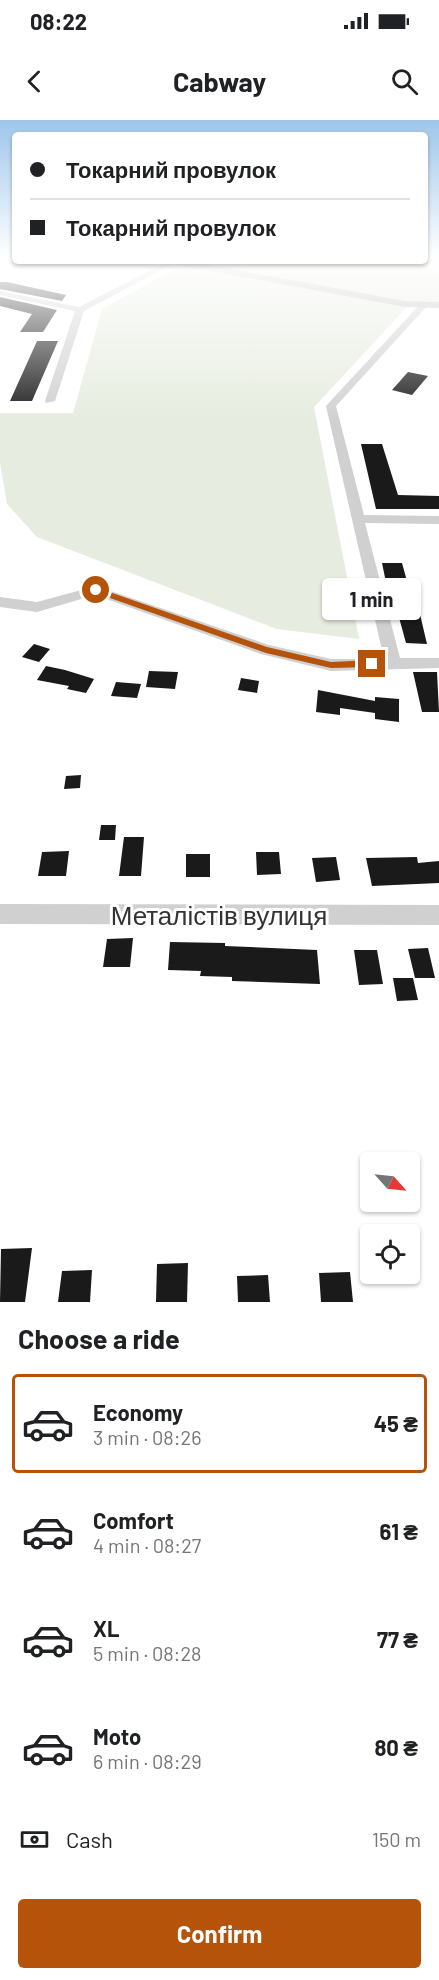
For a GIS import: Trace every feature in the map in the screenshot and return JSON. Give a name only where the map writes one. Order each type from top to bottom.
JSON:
[{"type":"street","points":[[50,401],[79,313]]},
{"type":"street","points":[[393,663],[331,406],[416,313]]},
{"type":"street","points":[[359,519],[439,520]]},
{"type":"street","points":[[0,602],[37,607],[96,590],[266,650],[331,665],[439,663]]},
{"type":"street","name":"Металістів вулиця","points":[[0,914],[439,915]]},
{"type":"shaded area","points":[[101,313],[401,313],[314,407],[359,639],[277,629],[37,537],[7,504],[0,463],[0,413],[73,413]]},
{"type":"building","points":[[29,313],[55,313],[43,332],[20,332],[32,314]]},
{"type":"building","points":[[37,341],[58,341],[32,401],[10,401]]},
{"type":"building","points":[[408,372],[428,376],[412,395],[392,390]]},
{"type":"building","points":[[361,444],[382,444],[398,495],[439,496],[439,509],[376,509]]},
{"type":"building","points":[[382,563],[402,563],[415,610],[419,610],[427,644],[406,643],[392,592],[388,592]]},
{"type":"building","points":[[34,644],[50,649],[39,662],[22,657]]},
{"type":"building","points":[[46,666],[94,679],[86,693],[67,689],[69,686],[37,680]]},
{"type":"building","points":[[149,671],[178,672],[175,689],[146,687]]},
{"type":"building","points":[[413,672],[437,672],[439,712],[422,712]]},
{"type":"building","points":[[241,678],[259,681],[257,693],[238,690]]},
{"type":"building","points":[[116,682],[141,684],[137,698],[111,696]]},
{"type":"building","points":[[318,690],[375,701],[375,697],[399,699],[399,722],[375,719],[375,713],[340,708],[340,715],[316,712]]},
{"type":"building","points":[[81,775],[80,788],[64,789],[66,776]]},
{"type":"building","points":[[101,825],[116,825],[115,840],[99,840]]},
{"type":"building","points":[[124,837],[144,837],[141,876],[119,876]]},
{"type":"building","points":[[69,851],[66,876],[38,876],[42,852]]},
{"type":"building","points":[[256,852],[279,852],[281,874],[257,875]]},
{"type":"building","points":[[186,854],[210,854],[210,877],[186,877]]},
{"type":"building","points":[[336,857],[340,880],[316,882],[312,858]]},
{"type":"building","points":[[417,857],[418,863],[439,861],[439,883],[372,886],[366,858]]},
{"type":"building","points":[[133,938],[130,967],[103,967],[107,939]]},
{"type":"building","points":[[170,942],[225,943],[225,946],[317,950],[320,984],[232,981],[232,977],[200,976],[201,971],[168,970]]},
{"type":"building","points":[[428,948],[435,978],[415,978],[408,949]]},
{"type":"building","points":[[354,950],[377,950],[383,984],[359,985]]},
{"type":"building","points":[[393,978],[413,978],[418,1000],[397,1001]]},
{"type":"building","points":[[32,1248],[25,1302],[0,1302],[1,1249]]},
{"type":"building","points":[[188,1263],[187,1302],[156,1302],[157,1264]]},
{"type":"building","points":[[92,1270],[90,1302],[58,1302],[62,1271]]},
{"type":"building","points":[[350,1272],[353,1302],[321,1302],[319,1273]]},
{"type":"building","points":[[268,1275],[270,1302],[238,1302],[237,1276]]},
{"type":"route","points":[[96,590],[266,650],[331,665],[372,664]]}]
